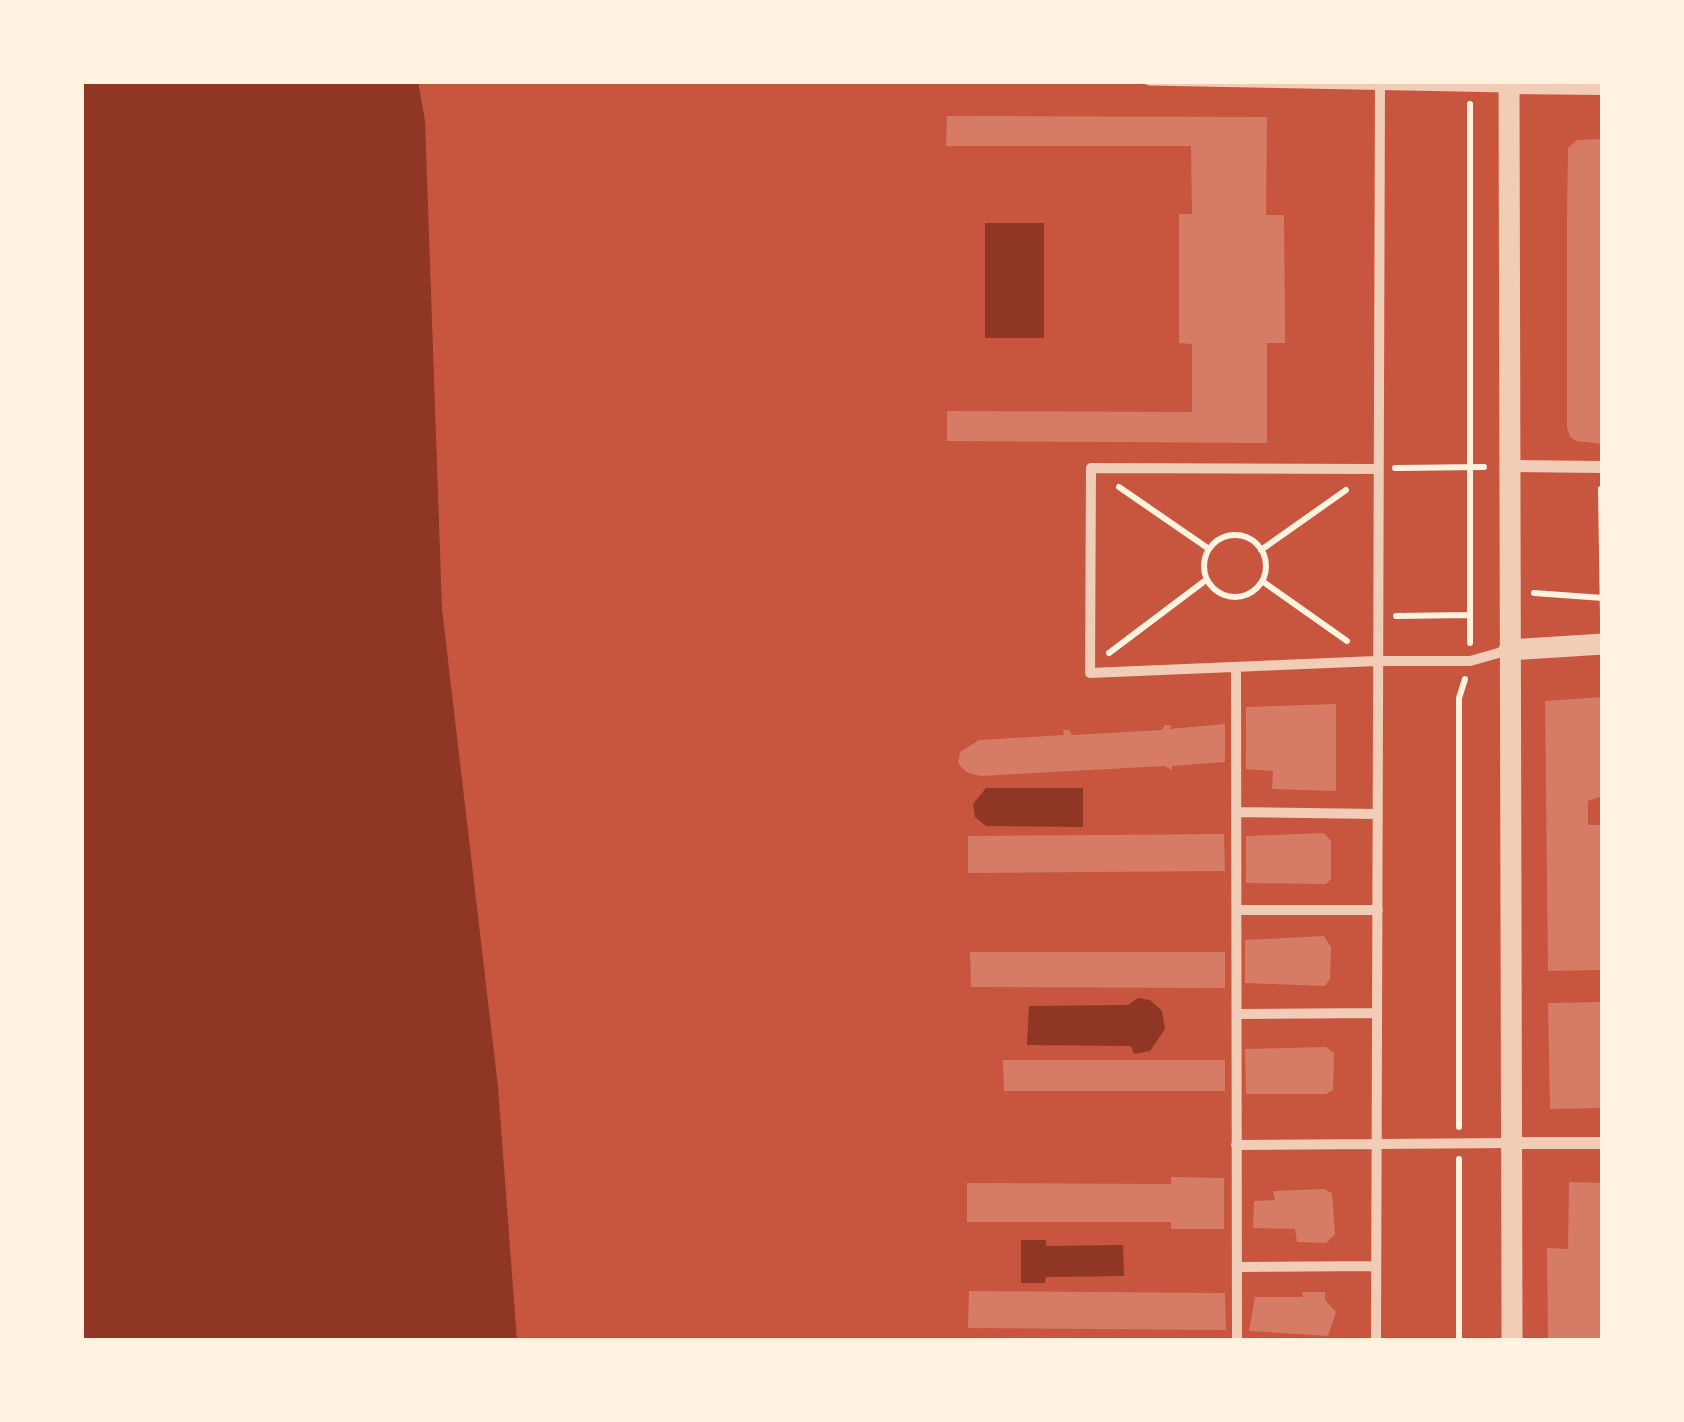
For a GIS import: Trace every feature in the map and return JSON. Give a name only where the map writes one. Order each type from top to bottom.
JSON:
[{"type":"street","points":[[1376,1341],[1381,84]]},
{"type":"street","points":[[1512,1341],[1509,85],[1601,86]]},
{"type":"street","points":[[1511,466],[1602,467]]},
{"type":"street","points":[[1376,469],[1091,468],[1090,673],[1376,661],[1470,662],[1509,650],[1603,644]]},
{"type":"street","points":[[1236,667],[1238,1341]]},
{"type":"street","points":[[1236,812],[1376,814]]},
{"type":"street","points":[[1238,910],[1378,910]]},
{"type":"street","points":[[1239,1014],[1376,1013]]},
{"type":"street","points":[[1236,1145],[1603,1143]]},
{"type":"street","points":[[1237,1267],[1376,1266]]},
{"type":"lane","points":[[1149,81],[1509,85]]},
{"type":"path","points":[[1460,1341],[1459,698],[1470,662],[1470,108]]},
{"type":"path","points":[[1261,550],[1376,469],[1511,466]]},
{"type":"path","points":[[1602,467],[1603,625]]},
{"type":"path","points":[[1091,468],[1209,549]]},
{"type":"path","points":[[1225,537],[1254,542],[1265,560],[1262,581],[1247,595],[1217,592],[1206,580],[1209,549],[1225,537]]},
{"type":"path","points":[[1090,673],[1110,652],[1206,580]]},
{"type":"path","points":[[1262,581],[1376,661]]},
{"type":"path","points":[[1377,616],[1470,615]]},
{"type":"shaded area","points":[[81,81],[418,81],[425,121],[442,609],[498,1087],[517,1341],[81,1341]]},
{"type":"shaded area","points":[[985,223],[1044,223],[1044,338],[985,338]]},
{"type":"shaded area","points":[[986,788],[1083,788],[1083,827],[986,826],[975,817],[973,804]]},
{"type":"shaded area","points":[[1138,998],[1150,1000],[1162,1011],[1165,1029],[1150,1051],[1134,1054],[1131,1046],[1027,1045],[1029,1006],[1128,1005]]},
{"type":"shaded area","points":[[1021,1240],[1046,1240],[1046,1246],[1123,1245],[1124,1276],[1046,1277],[1045,1283],[1021,1283]]},
{"type":"building","points":[[947,116],[1267,117],[1266,215],[1284,215],[1285,343],[1267,343],[1267,443],[947,441],[947,411],[1192,412],[1192,344],[1179,343],[1179,214],[1192,214],[1191,146],[946,146]]},
{"type":"building","points":[[1603,139],[1603,444],[1576,441],[1567,427],[1567,220],[1568,148],[1577,140]]},
{"type":"building","points":[[1603,697],[1603,796],[1588,801],[1588,825],[1603,825],[1603,970],[1548,971],[1545,701]]},
{"type":"building","points":[[1336,704],[1336,791],[1272,789],[1273,771],[1246,769],[1246,707]]},
{"type":"building","points":[[1225,724],[1225,762],[1172,766],[1172,770],[1164,766],[980,776],[966,772],[958,763],[960,752],[979,740],[1064,735],[1063,730],[1072,735]]},
{"type":"building","points":[[1324,833],[1331,841],[1331,879],[1326,884],[1246,883],[1246,836]]},
{"type":"building","points":[[1224,834],[1225,871],[968,873],[968,836]]},
{"type":"building","points":[[1324,936],[1331,947],[1330,979],[1325,986],[1245,983],[1245,940]]},
{"type":"building","points":[[970,952],[1225,952],[1225,988],[971,987]]},
{"type":"building","points":[[1603,1002],[1603,1108],[1550,1109],[1548,1003]]},
{"type":"building","points":[[1326,1047],[1334,1053],[1333,1090],[1326,1094],[1246,1094],[1245,1049]]},
{"type":"building","points":[[1003,1060],[1225,1060],[1225,1091],[1004,1091]]},
{"type":"building","points":[[1171,1177],[1224,1178],[1224,1229],[1171,1229],[1171,1222],[967,1222],[967,1183],[1171,1184]]},
{"type":"building","points":[[1569,1182],[1603,1183],[1603,1341],[1548,1341],[1547,1248],[1568,1249]]},
{"type":"building","points":[[1324,1189],[1332,1193],[1335,1234],[1326,1243],[1297,1242],[1295,1229],[1253,1228],[1254,1201],[1275,1200],[1273,1191]]},
{"type":"building","points":[[969,1291],[1225,1293],[1226,1330],[968,1328]]},
{"type":"building","points":[[1302,1292],[1325,1292],[1325,1300],[1336,1312],[1328,1336],[1249,1331],[1255,1297],[1303,1297]]}]
